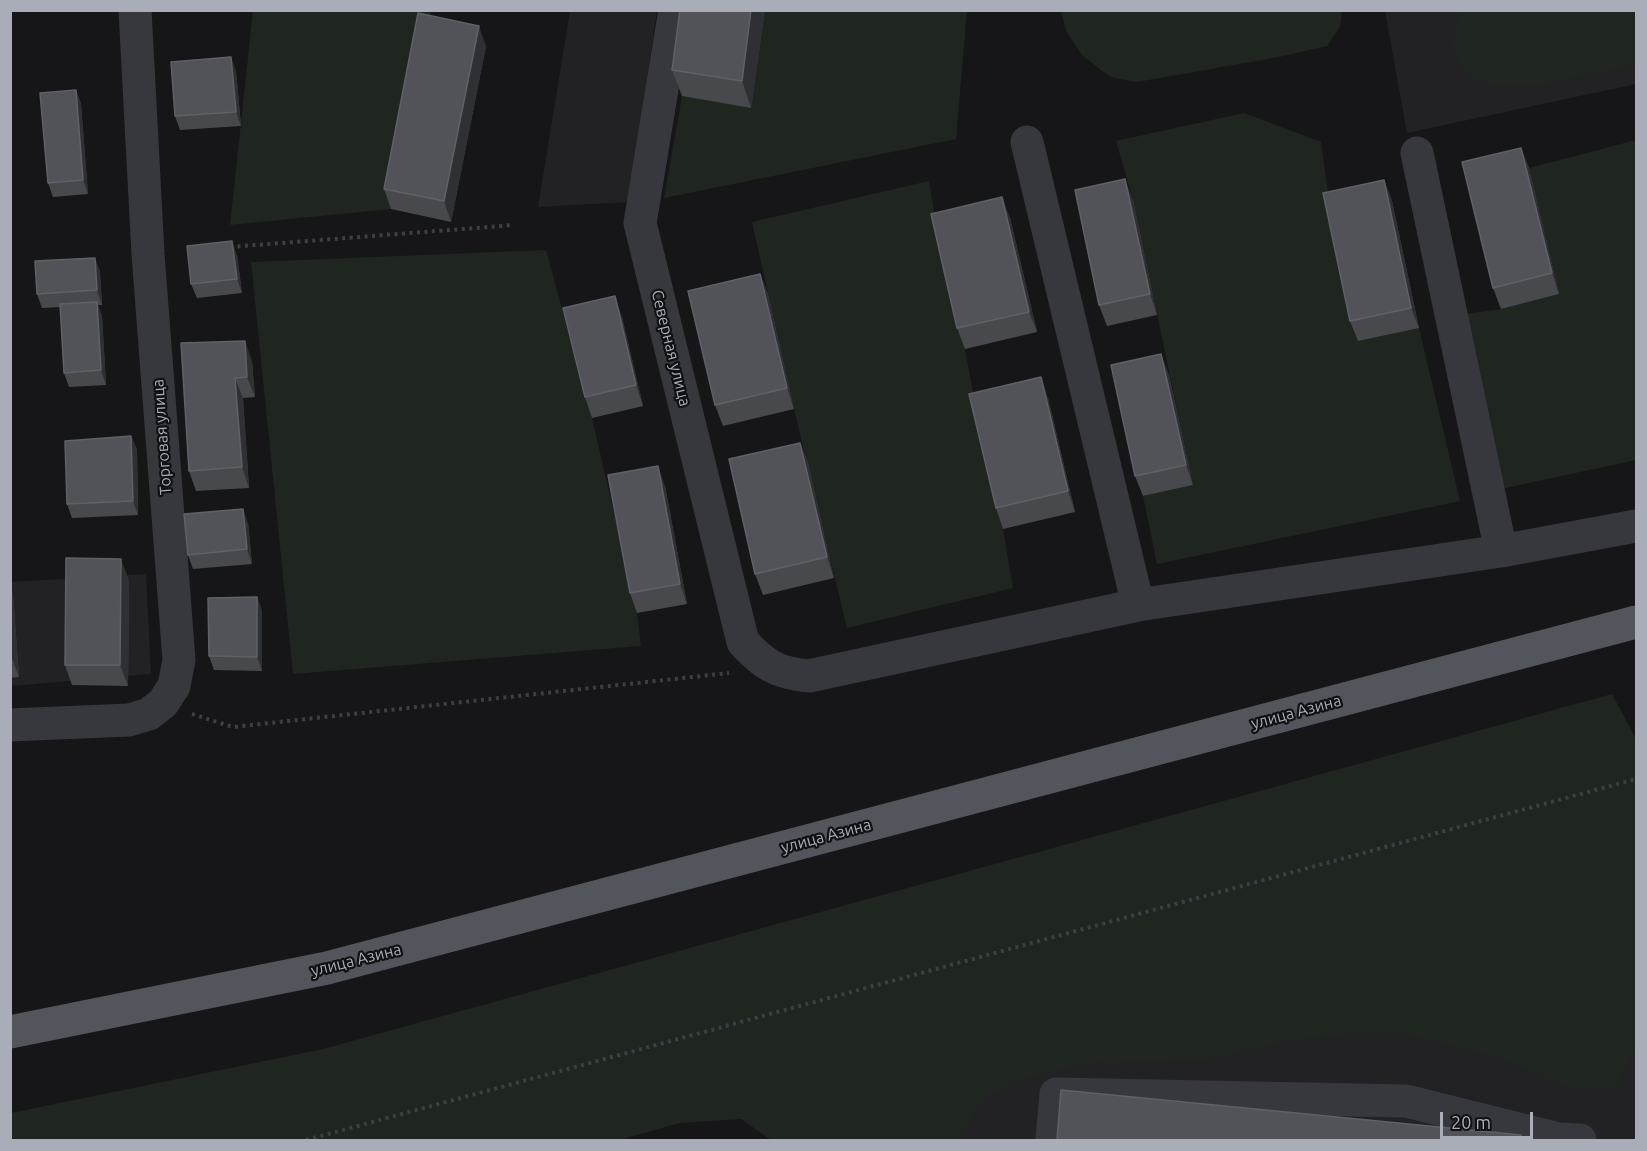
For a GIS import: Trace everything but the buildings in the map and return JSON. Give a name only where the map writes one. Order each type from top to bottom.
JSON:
[{"type":"main road","name":"улица Азина","points":[[10,1032],[327,968],[1636,622]]},
{"type":"street","name":"Торговая улица","points":[[135,10],[148,254],[178,660],[174,686],[162,704]]},
{"type":"street","name":"Северная улица","points":[[675,10],[640,223],[743,642],[757,657],[774,668]]},
{"type":"street","points":[[1027,142],[1138,605]]},
{"type":"street","points":[[1417,153],[1501,551]]},
{"type":"street","points":[[774,668],[790,674],[809,676],[1138,605],[1501,551],[1636,526]]},
{"type":"street","points":[[10,725],[129,720],[149,714],[162,704]]},
{"type":"street","points":[[1052,1140],[1056,1094],[1406,1101],[1566,1140]]},
{"type":"path","points":[[219,248],[514,225]]},
{"type":"path","points":[[162,704],[233,727],[774,668]]},
{"type":"path","points":[[306,1140],[1636,779]]},
{"type":"shaded area","points":[[1061,10],[1342,11],[1340,27],[1327,46],[1279,57],[1137,82],[1110,77],[1082,55],[1066,31]]},
{"type":"shaded area","points":[[253,11],[431,11],[391,209],[230,225]]},
{"type":"shaded area","points":[[570,11],[657,11],[629,202],[538,207]]},
{"type":"shaded area","points":[[765,11],[967,11],[956,139],[664,198],[682,96],[751,107]]},
{"type":"shaded area","points":[[1385,11],[1636,11],[1636,84],[1407,133]]},
{"type":"shaded area","points":[[1460,11],[1636,11],[1636,65],[1536,86],[1485,85],[1459,62],[1452,49]]},
{"type":"shaded area","points":[[1244,113],[1321,142],[1331,214],[1419,328],[1460,501],[1157,564],[1143,496],[1193,485],[1133,200],[1116,141]]},
{"type":"shaded area","points":[[1636,140],[1636,460],[1501,489],[1465,314],[1501,309],[1559,294],[1529,168]]},
{"type":"shaded area","points":[[929,181],[938,235],[1003,529],[1013,588],[847,628],[752,222]]},
{"type":"shaded area","points":[[546,250],[592,418],[637,613],[641,646],[293,674],[251,262]]},
{"type":"shaded area","points":[[146,574],[151,674],[11,686],[11,582]]},
{"type":"shaded area","points":[[1612,694],[1636,739],[1636,1049],[1614,1088],[1567,1087],[1494,1056],[1391,1031],[1298,1039],[1204,1060],[1087,1063],[1015,1081],[983,1100],[956,1140],[771,1140],[741,1119],[680,1123],[619,1140],[11,1140],[11,1113],[323,1049]]},
{"type":"shaded area","points":[[1636,866],[1636,1140],[848,1140],[846,1106]]}]
